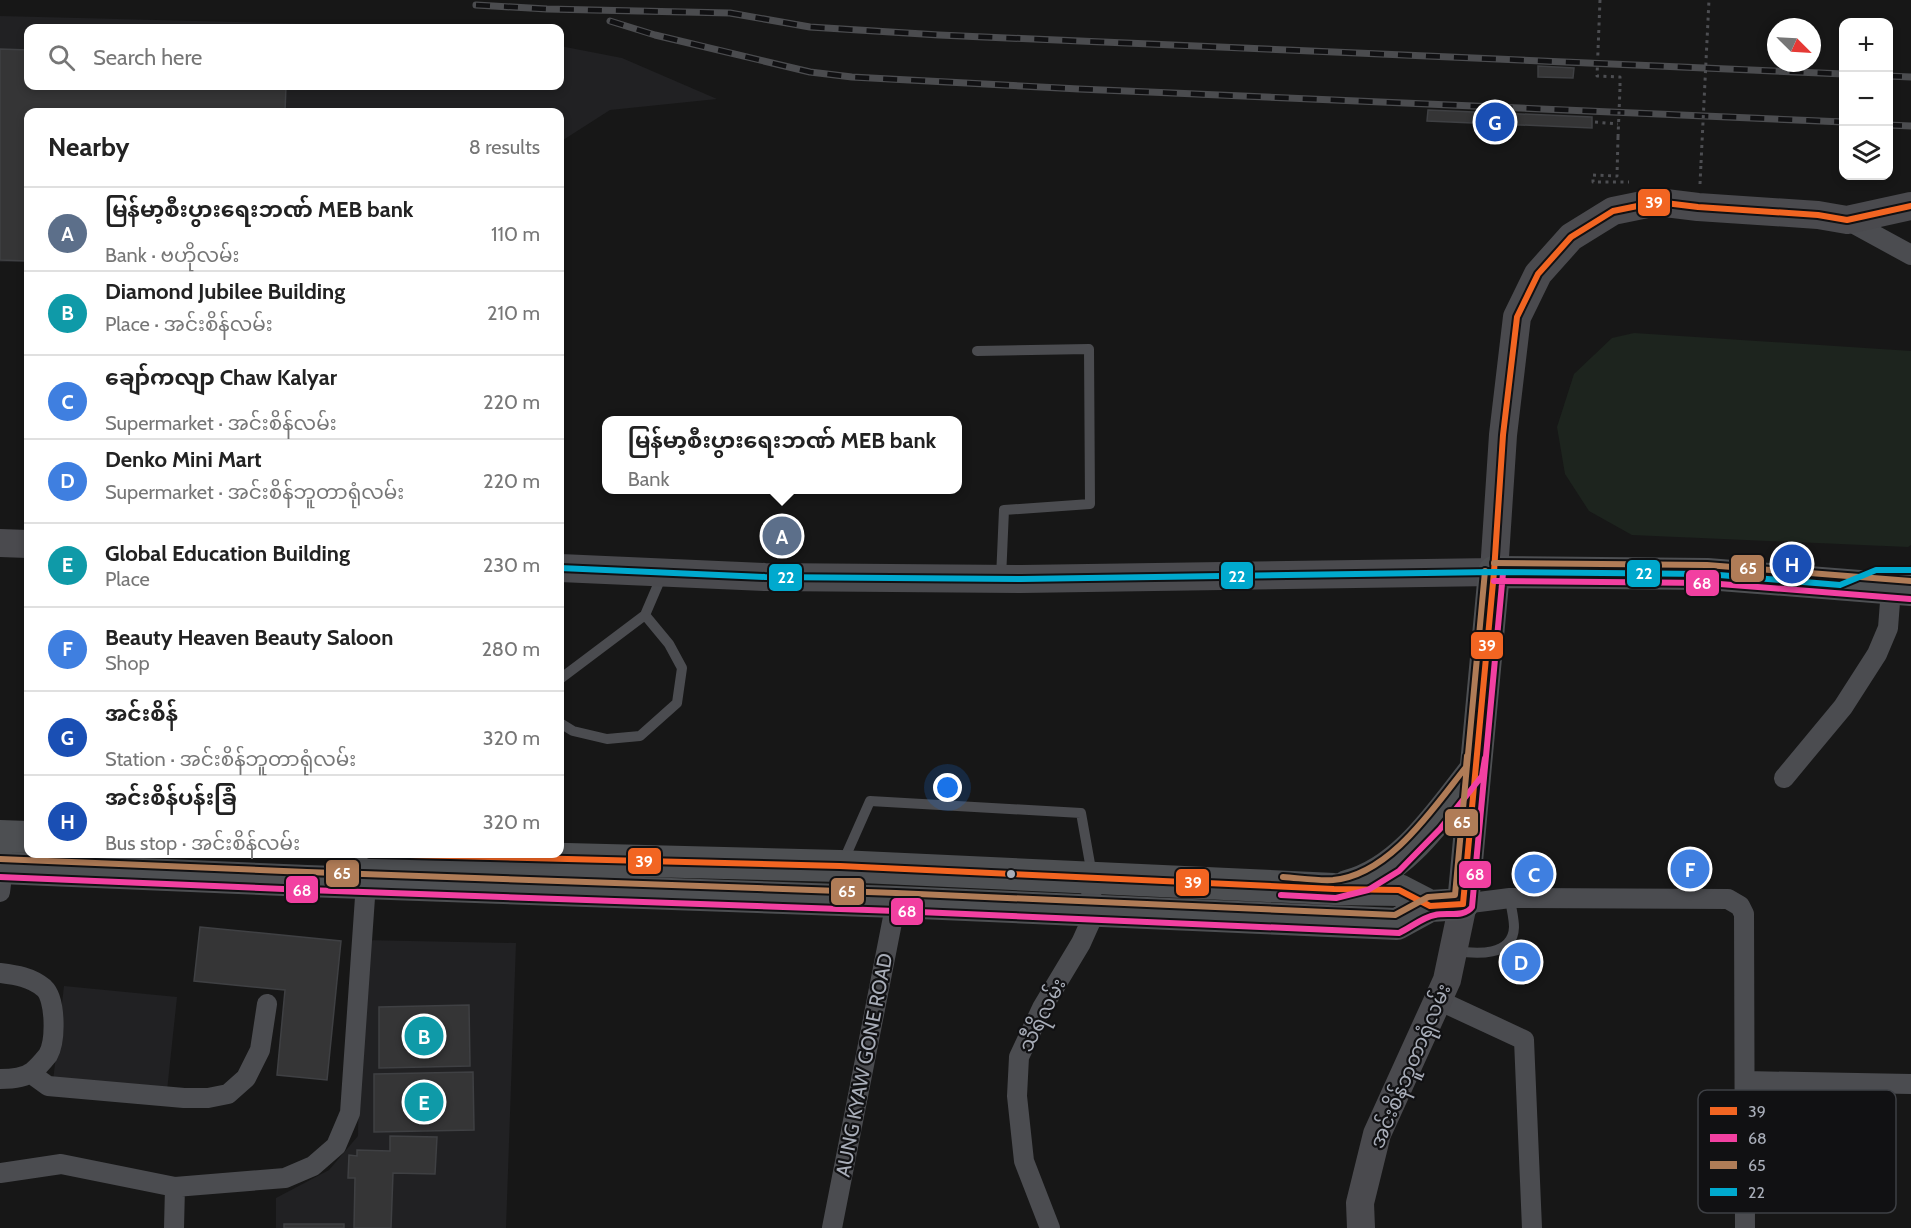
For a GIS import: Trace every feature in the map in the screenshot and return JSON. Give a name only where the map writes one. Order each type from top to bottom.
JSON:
[{"type":"main road","points":[[368,868],[489,888],[896,902],[1397,924],[1430,906],[1463,904],[1494,572],[1503,435],[1516,317],[1538,274],[1571,237],[1613,211],[1657,202],[1698,207],[1818,214],[1847,220],[1911,206]]},
{"type":"main road","points":[[0,543],[24,544]]},
{"type":"main road","points":[[564,568],[765,577],[1001,579],[1494,572],[1707,574],[1840,585],[1904,583]]},
{"type":"main road","points":[[1334,889],[1364,882],[1394,863],[1433,823],[1475,770]]},
{"type":"main road","points":[[1,876],[308,867],[368,868],[480,858]]},
{"type":"main road","points":[[489,888],[491,858]]},
{"type":"main road","points":[[529,858],[840,866],[1399,890],[1430,906]]},
{"type":"main road","points":[[717,863],[717,896]]},
{"type":"main road","name":"အင်းစိန်ဘူတာရုံလမ်း","points":[[1360,1228],[1360,1203],[1377,1134],[1447,980],[1463,904]]},
{"type":"street","points":[[1847,220],[1911,255]]},
{"type":"street","points":[[1784,778],[1843,707],[1877,654],[1904,583]]},
{"type":"street","points":[[1,876],[11,836]]},
{"type":"street","points":[[0,1173],[61,1164],[175,1187],[285,1178],[313,1166],[336,1146],[350,1113],[368,868]]},
{"type":"street","name":"သီရိလမ်း","points":[[1050,1228],[1024,1161],[1017,1096],[1019,1057],[1042,1008],[1081,943],[1090,923],[1092,878]]},
{"type":"street","points":[[1463,904],[1510,898],[1728,899],[1740,906],[1744,914],[1745,1090]]},
{"type":"street","name":"AUNG KYAW GONE ROAD","points":[[832,1228],[896,902]]},
{"type":"street","points":[[0,973],[28,978],[45,989],[53,1004],[53,1031],[48,1054],[30,1073],[11,1079],[0,1079]]},
{"type":"street","points":[[1438,1000],[1524,1040],[1532,1228]]},
{"type":"street","points":[[30,1073],[48,1086],[184,1098],[208,1098],[228,1094],[246,1078],[260,1050],[267,1004]]},
{"type":"street","points":[[1745,1081],[1911,1084]]},
{"type":"street","points":[[174,1228],[175,1187]]},
{"type":"lane","points":[[977,351],[1089,349],[1090,504],[1004,510],[1001,579]]},
{"type":"lane","points":[[564,676],[645,615],[663,573]]},
{"type":"lane","points":[[564,725],[573,731],[607,738],[640,736],[677,703],[682,668],[669,644],[645,615]]},
{"type":"lane","points":[[840,866],[870,801],[1081,813],[1092,878]]},
{"type":"lane","points":[[1454,951],[1476,954],[1492,952],[1508,944],[1514,929],[1510,898]]},
{"type":"path","points":[[1593,175],[1617,176],[1620,77],[1597,76],[1600,0]]},
{"type":"path","points":[[1700,183],[1709,0]]},
{"type":"path","points":[[1595,122],[1618,124]]},
{"type":"shaded area","points":[[0,16],[313,24],[24,24],[24,90],[564,90],[564,47],[622,58],[717,99],[610,110],[564,139],[564,108],[24,108],[24,262],[0,262]]},
{"type":"shaded area","points":[[1634,333],[1911,351],[1911,545],[1908,547],[1632,535],[1589,511],[1565,474],[1557,427],[1574,374],[1612,338]]},
{"type":"shaded area","points":[[361,940],[516,943],[506,1228],[276,1228],[276,1198],[329,1170],[358,1136]]},
{"type":"shaded area","points":[[64,986],[177,997],[167,1091],[53,1081]]},
{"type":"building","points":[[0,49],[24,50],[24,90],[286,90],[285,108],[24,108],[24,261],[0,260]]},
{"type":"building","points":[[1538,66],[1574,68],[1573,78],[1538,77]]},
{"type":"building","points":[[1428,110],[1592,117],[1592,128],[1427,121]]},
{"type":"building","points":[[200,927],[341,941],[327,1080],[277,1075],[285,990],[194,981]]},
{"type":"building","points":[[469,1005],[470,1066],[379,1068],[379,1007]]},
{"type":"building","points":[[473,1072],[474,1130],[374,1132],[374,1074]]},
{"type":"building","points":[[390,1136],[437,1137],[435,1174],[393,1173],[391,1228],[354,1228],[355,1178],[348,1178],[349,1155],[357,1156],[357,1150],[390,1151]]},
{"type":"building","points":[[284,1224],[344,1224],[344,1228],[284,1228]]},
{"type":"railway","points":[[476,5],[730,13],[810,27],[939,35],[1839,74]]},
{"type":"railway","points":[[610,21],[655,35],[810,72],[852,77],[1839,122]]},
{"type":"railway","points":[[1893,76],[1911,77]]},
{"type":"railway","points":[[1893,125],[1911,126]]},
{"type":"transit line","name":"39","points":[[1463,904],[1494,572],[1503,435],[1517,317],[1538,274],[1571,237],[1613,211],[1657,202],[1818,215],[1847,220],[1911,206]]},
{"type":"transit line","name":"65","points":[[1494,563],[1707,565],[1911,581]]},
{"type":"transit line","name":"22","points":[[564,568],[765,577],[1021,579],[1494,572],[1707,574],[1840,585],[1876,570],[1911,570]]},
{"type":"transit line","name":"65","points":[[0,859],[896,893],[1395,915],[1428,897],[1455,895],[1485,571]]},
{"type":"transit line","name":"68","points":[[0,877],[896,911],[1399,933],[1430,916],[1460,914],[1472,907],[1503,573]]},
{"type":"transit line","name":"68","points":[[1494,581],[1707,583],[1910,599]]},
{"type":"transit line","name":"65","points":[[1283,877],[1333,880],[1354,875],[1373,866],[1392,853],[1425,819],[1466,767],[1467,756]]},
{"type":"transit line","name":"68","points":[[1281,895],[1336,898],[1368,890],[1399,871],[1440,829],[1482,776],[1485,758]]},
{"type":"transit line","name":"39","points":[[527,858],[840,866],[1399,890],[1430,906],[1463,904]]},
{"type":"place","name":"အင်းစိန်","points":[[1495,122]]},
{"type":"place","name":"မြန်မာ့စီးပွားရေးဘဏ် MEB bank","points":[[782,536]]},
{"type":"place","name":"အင်းစိန်ပန်းခြံ","points":[[1792,564]]},
{"type":"place","name":"Beauty Heaven Beauty Saloon","points":[[1690,869]]},
{"type":"place","name":"ချော်ကလျာ Chaw Kalyar","points":[[1534,874]]},
{"type":"place","name":"Denko Mini Mart","points":[[1521,962]]},
{"type":"place","name":"Diamond Jubilee Building","points":[[424,1036]]},
{"type":"place","name":"Global Education Building","points":[[424,1102]]}]
